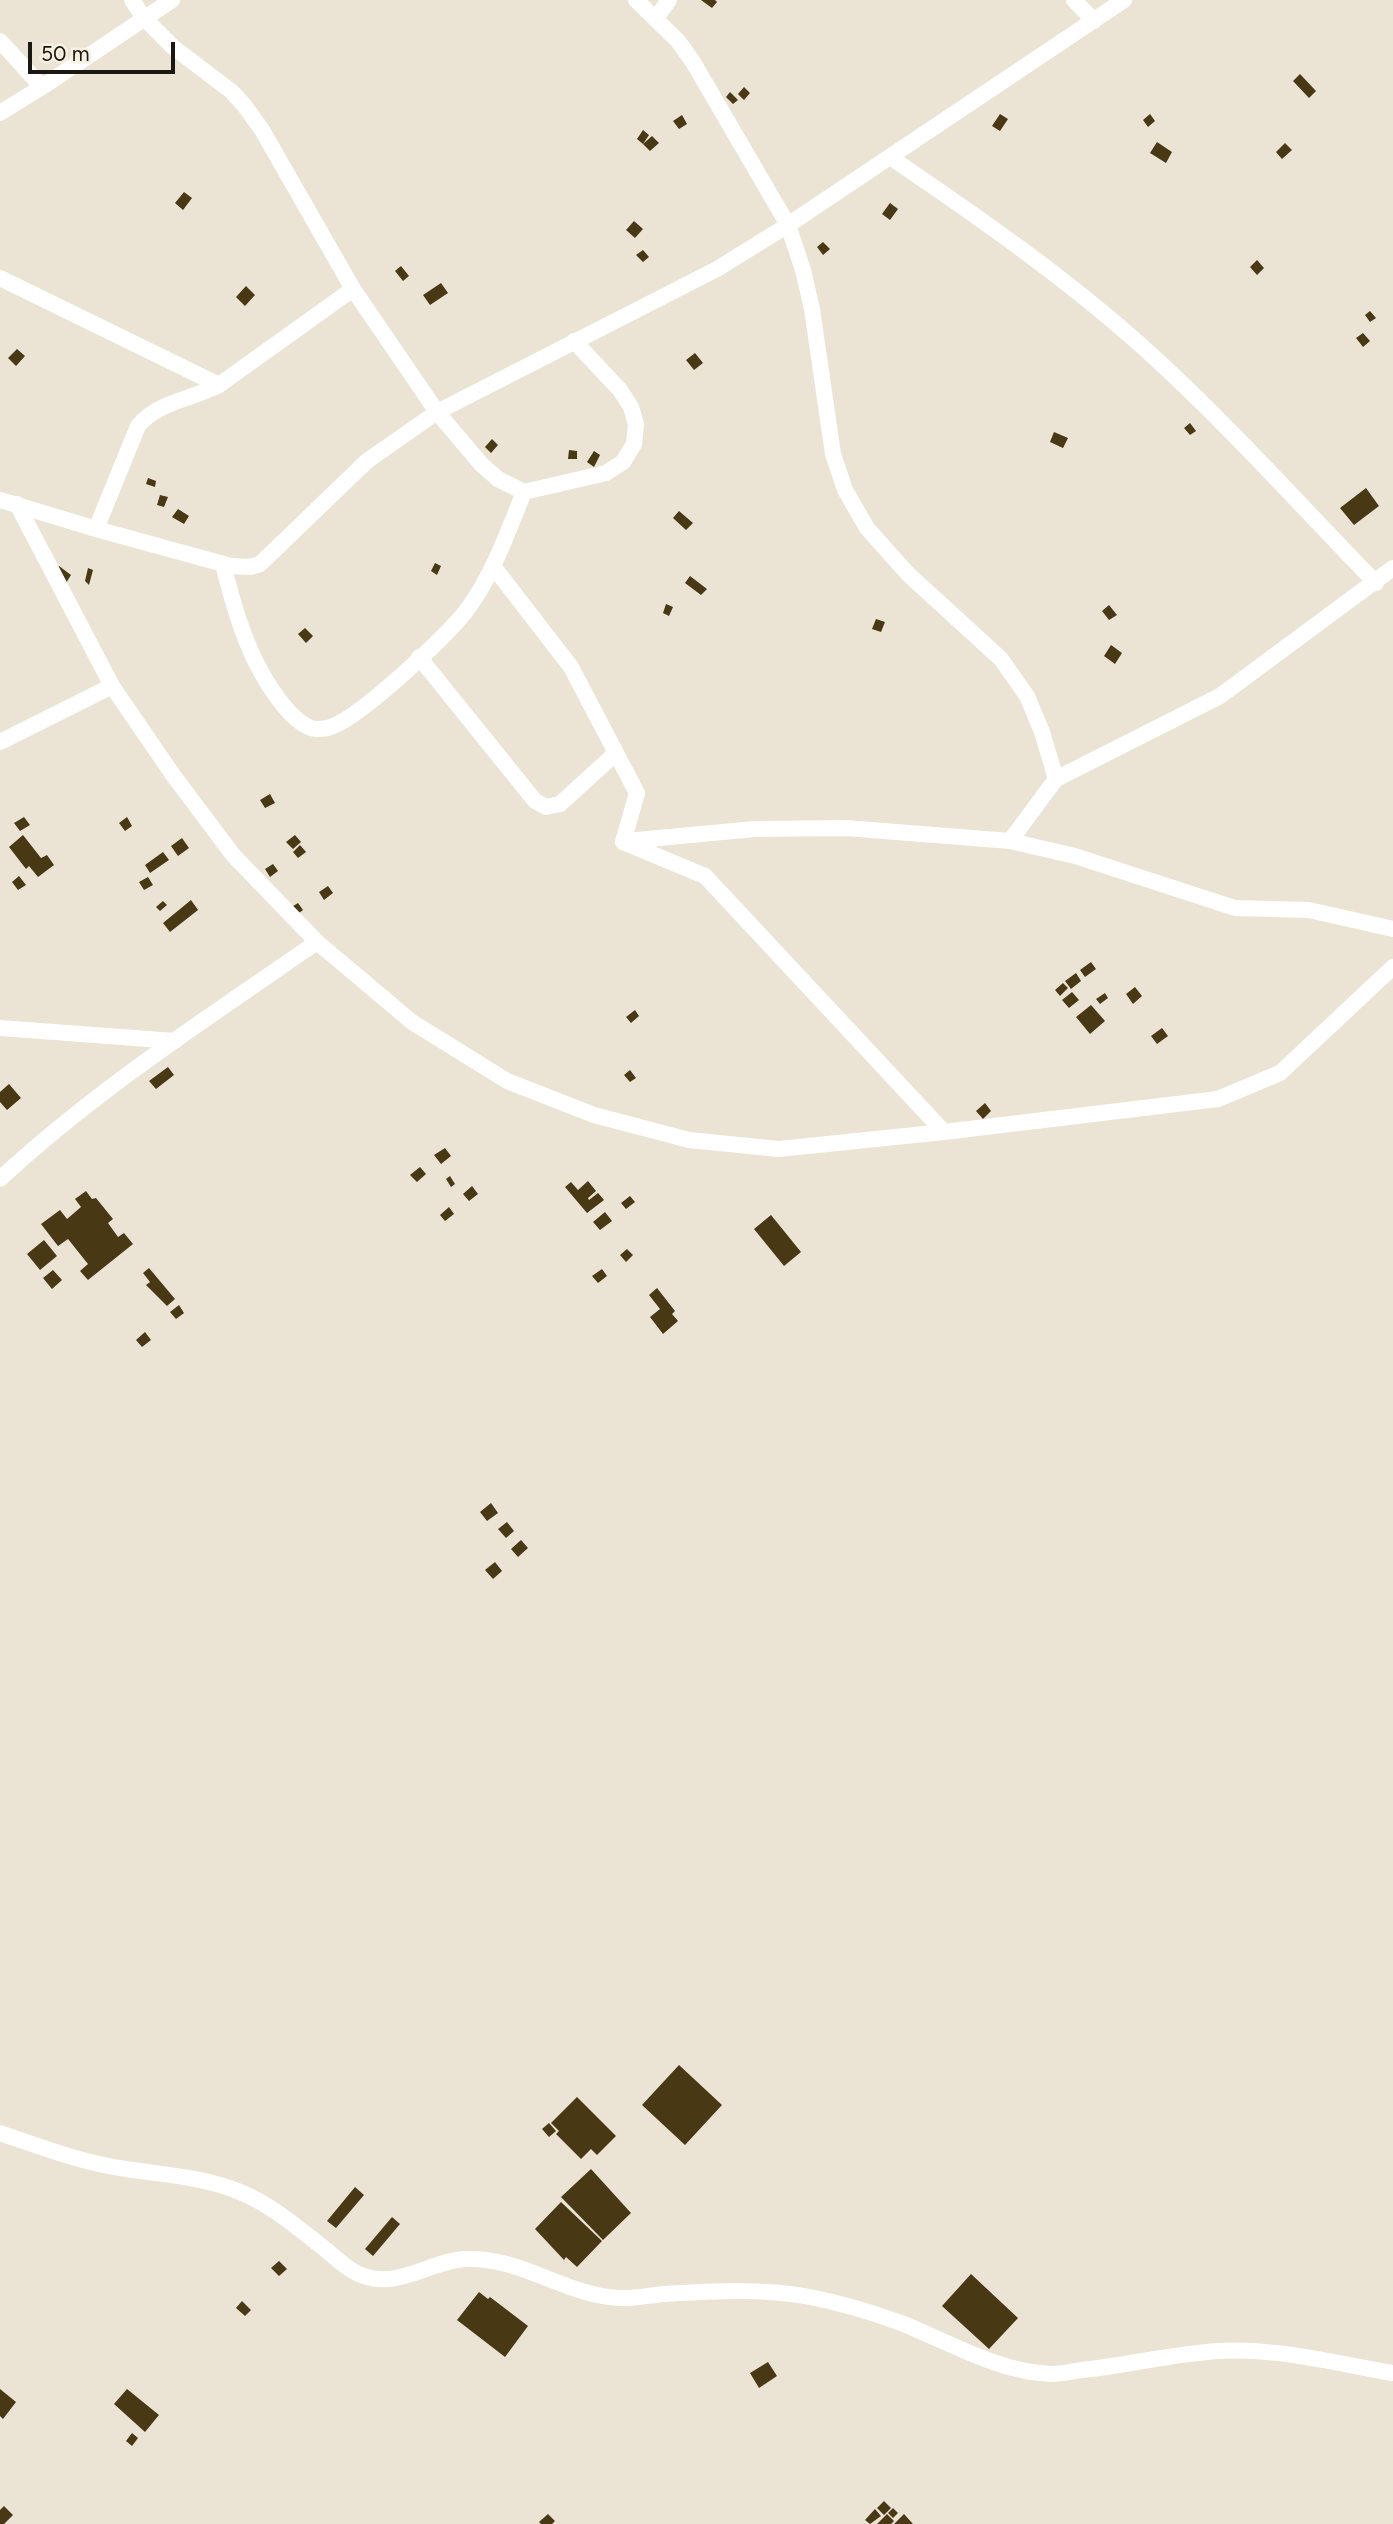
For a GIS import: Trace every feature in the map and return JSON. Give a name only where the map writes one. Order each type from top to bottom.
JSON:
[{"type":"street","points":[[132,0],[144,18],[173,47],[231,90],[244,105],[262,130],[353,289],[438,412],[481,464],[498,479],[524,492],[606,473],[623,462],[634,444],[636,424],[631,407],[620,390],[574,341]]},
{"type":"street","points":[[0,113],[42,88],[172,0]]},
{"type":"street","points":[[636,0],[678,41],[694,62],[788,225],[813,309],[833,454],[845,490],[867,528],[908,574],[1001,659],[1027,696],[1042,732],[1056,779]]},
{"type":"street","points":[[656,18],[669,0]]},
{"type":"street","points":[[1074,0],[1094,21]]},
{"type":"street","points":[[0,500],[96,530],[223,564],[250,567],[260,564],[367,461],[438,412],[717,270],[1124,0]]},
{"type":"street","points":[[0,41],[42,88]]},
{"type":"street","points":[[890,157],[990,224],[1063,280],[1144,348],[1200,401],[1376,583]]},
{"type":"street","points":[[0,278],[219,386]]},
{"type":"street","points":[[96,530],[138,426],[144,418],[157,409],[219,386],[353,289]]},
{"type":"street","points":[[223,564],[233,606],[265,680],[298,720],[315,729],[333,726],[363,708],[468,608],[494,566],[524,492]]},
{"type":"street","points":[[17,504],[112,685],[173,775],[233,855],[317,942],[412,1023],[507,1081],[594,1115],[689,1140],[779,1149],[1218,1100],[1280,1073],[1393,967]]},
{"type":"street","points":[[494,566],[571,667],[637,793],[623,842]]},
{"type":"street","points":[[1010,841],[1056,779],[1220,696],[1393,568]]},
{"type":"street","points":[[419,657],[535,801],[547,807],[560,804],[616,753]]},
{"type":"street","points":[[0,742],[112,685]]},
{"type":"street","points":[[623,842],[755,829],[846,828],[1010,841],[1075,856],[1235,908],[1309,910],[1393,929]]},
{"type":"street","points":[[623,842],[705,876],[944,1132]]},
{"type":"street","points":[[0,1179],[76,1114],[317,942]]},
{"type":"street","points":[[0,1028],[175,1041]]},
{"type":"street","points":[[0,2133],[90,2162],[217,2183],[245,2194],[278,2212],[345,2266],[367,2278],[390,2278],[463,2258],[493,2259],[526,2268],[580,2292],[621,2298],[730,2291],[805,2296],[867,2311],[1013,2367],[1052,2374],[1199,2352],[1263,2350],[1393,2373]]},
{"type":"building","points":[[701,0],[715,0],[717,2],[712,8]]},
{"type":"building","points":[[1300,74],[1316,91],[1309,98],[1293,81]]},
{"type":"building","points":[[744,87],[750,93],[744,100],[738,94]]},
{"type":"building","points":[[730,92],[738,100],[733,104],[726,97]]},
{"type":"building","points":[[1000,114],[1008,119],[1000,131],[992,126]]},
{"type":"building","points":[[1150,114],[1155,121],[1148,127],[1143,120]]},
{"type":"building","points":[[682,115],[687,124],[679,129],[673,121]]},
{"type":"building","points":[[643,130],[649,135],[643,144],[637,139]]},
{"type":"building","points":[[652,136],[659,143],[650,151],[643,144]]},
{"type":"building","points":[[1157,142],[1172,152],[1166,163],[1150,153]]},
{"type":"building","points":[[1285,143],[1292,150],[1282,159],[1276,152]]},
{"type":"building","points":[[184,192],[192,198],[183,210],[175,203]]},
{"type":"building","points":[[890,203],[898,209],[890,220],[882,214]]},
{"type":"building","points":[[634,221],[643,229],[635,238],[626,230]]},
{"type":"building","points":[[823,242],[830,249],[823,255],[817,247]]},
{"type":"building","points":[[643,250],[649,257],[643,262],[636,255]]},
{"type":"building","points":[[1257,260],[1264,268],[1257,275],[1250,267]]},
{"type":"building","points":[[401,266],[409,276],[403,281],[395,271]]},
{"type":"building","points":[[441,283],[448,293],[430,305],[423,295]]},
{"type":"building","points":[[246,286],[255,295],[245,306],[236,297]]},
{"type":"building","points":[[1370,311],[1376,318],[1370,322],[1365,315]]},
{"type":"building","points":[[1363,333],[1370,341],[1363,347],[1356,338]]},
{"type":"building","points":[[17,349],[25,356],[16,366],[8,358]]},
{"type":"building","points":[[695,353],[703,363],[694,370],[686,360]]},
{"type":"building","points":[[1190,423],[1196,431],[1190,435],[1184,428]]},
{"type":"building","points":[[1054,432],[1068,438],[1063,448],[1050,442]]},
{"type":"building","points":[[492,439],[498,445],[491,453],[485,447]]},
{"type":"building","points":[[569,450],[577,451],[577,459],[568,459]]},
{"type":"building","points":[[594,451],[600,455],[594,467],[587,462]]},
{"type":"building","points":[[148,478],[156,481],[155,487],[146,484]]},
{"type":"building","points":[[1366,488],[1379,506],[1354,525],[1340,508]]},
{"type":"building","points":[[160,495],[168,497],[164,507],[157,505]]},
{"type":"building","points":[[178,509],[189,516],[184,524],[172,517]]},
{"type":"building","points":[[679,511],[693,523],[686,530],[673,518]]},
{"type":"building","points":[[435,563],[441,566],[437,575],[431,571]]},
{"type":"building","points":[[59,566],[71,575],[66,583],[53,573]]},
{"type":"building","points":[[88,568],[93,570],[89,585],[85,581]]},
{"type":"building","points":[[690,576],[707,589],[701,595],[685,583]]},
{"type":"building","points":[[666,604],[673,607],[669,616],[663,613]]},
{"type":"building","points":[[1109,605],[1117,615],[1109,620],[1102,611]]},
{"type":"building","points":[[876,619],[885,622],[881,632],[872,629]]},
{"type":"building","points":[[305,628],[313,636],[306,643],[298,634]]},
{"type":"building","points":[[1111,645],[1122,653],[1115,664],[1104,656]]},
{"type":"building","points":[[270,794],[275,803],[265,808],[260,800]]},
{"type":"building","points":[[24,817],[30,825],[20,831],[14,823]]},
{"type":"building","points":[[127,817],[132,826],[125,831],[119,823]]},
{"type":"building","points":[[23,835],[41,858],[47,855],[54,865],[38,877],[29,866],[26,869],[9,847]]},
{"type":"building","points":[[295,835],[301,842],[293,849],[286,842]]},
{"type":"building","points":[[182,838],[189,848],[178,856],[171,846]]},
{"type":"building","points":[[300,845],[306,852],[298,858],[293,852]]},
{"type":"building","points":[[163,852],[169,860],[150,873],[145,865]]},
{"type":"building","points":[[273,864],[278,871],[270,877],[265,869]]},
{"type":"building","points":[[19,876],[26,885],[18,890],[12,882]]},
{"type":"building","points":[[148,877],[153,885],[144,890],[139,882]]},
{"type":"building","points":[[328,886],[333,893],[324,900],[319,892]]},
{"type":"building","points":[[191,900],[198,910],[170,932],[163,923]]},
{"type":"building","points":[[163,901],[167,905],[160,911],[156,907]]},
{"type":"building","points":[[298,903],[303,910],[295,916],[290,908]]},
{"type":"building","points":[[1091,962],[1096,969],[1085,977],[1080,970]]},
{"type":"building","points":[[1076,973],[1081,981],[1071,989],[1065,981]]},
{"type":"building","points":[[1063,983],[1068,988],[1060,996],[1055,990]]},
{"type":"building","points":[[1135,987],[1142,996],[1133,1004],[1126,994]]},
{"type":"building","points":[[1072,992],[1079,1000],[1069,1008],[1062,1000]]},
{"type":"building","points":[[1105,993],[1108,998],[1100,1004],[1096,999]]},
{"type":"building","points":[[1091,1005],[1105,1021],[1090,1034],[1076,1017]]},
{"type":"building","points":[[635,1010],[639,1016],[631,1023],[626,1017]]},
{"type":"building","points":[[1162,1028],[1168,1036],[1157,1044],[1151,1036]]},
{"type":"building","points":[[168,1067],[174,1075],[156,1089],[149,1081]]},
{"type":"building","points":[[630,1070],[636,1078],[630,1082],[624,1075]]},
{"type":"building","points":[[9,1084],[21,1098],[7,1110],[0,1102],[0,1092]]},
{"type":"building","points":[[985,1103],[991,1111],[983,1119],[976,1111]]},
{"type":"building","points":[[445,1148],[451,1156],[441,1164],[434,1155]]},
{"type":"building","points":[[420,1167],[426,1174],[417,1182],[410,1175]]},
{"type":"building","points":[[450,1176],[455,1184],[451,1187],[446,1179]]},
{"type":"building","points":[[588,1181],[596,1191],[589,1200],[598,1193],[604,1200],[587,1213],[565,1187],[571,1182],[578,1190]]},
{"type":"building","points":[[472,1186],[478,1194],[469,1201],[463,1194]]},
{"type":"building","points":[[86,1191],[92,1199],[96,1198],[113,1219],[108,1223],[118,1237],[124,1233],[133,1244],[88,1280],[80,1271],[88,1264],[68,1239],[58,1246],[41,1224],[60,1210],[67,1219],[81,1207],[75,1199]]},
{"type":"building","points":[[630,1196],[635,1202],[626,1209],[621,1203]]},
{"type":"building","points":[[449,1207],[454,1214],[445,1221],[440,1215]]},
{"type":"building","points":[[605,1212],[612,1221],[600,1230],[593,1222]]},
{"type":"building","points":[[771,1215],[801,1252],[784,1266],[754,1229]]},
{"type":"building","points":[[44,1240],[57,1256],[40,1270],[27,1254]]},
{"type":"building","points":[[627,1249],[633,1255],[626,1262],[620,1255]]},
{"type":"building","points":[[149,1268],[175,1299],[167,1306],[146,1285],[150,1282],[143,1273]]},
{"type":"building","points":[[602,1269],[607,1276],[598,1283],[592,1276]]},
{"type":"building","points":[[53,1270],[62,1280],[52,1289],[43,1278]]},
{"type":"building","points":[[657,1288],[675,1311],[672,1314],[678,1321],[663,1334],[650,1317],[660,1309],[649,1295]]},
{"type":"building","points":[[179,1305],[184,1313],[176,1319],[170,1312]]},
{"type":"building","points":[[145,1332],[151,1340],[142,1347],[136,1340]]},
{"type":"building","points":[[491,1503],[498,1513],[487,1521],[480,1512]]},
{"type":"building","points":[[507,1522],[514,1531],[506,1538],[498,1529]]},
{"type":"building","points":[[521,1540],[528,1548],[518,1557],[511,1549]]},
{"type":"building","points":[[495,1562],[502,1571],[493,1579],[485,1570]]},
{"type":"building","points":[[679,2065],[722,2105],[685,2145],[642,2105]]},
{"type":"building","points":[[577,2097],[616,2136],[597,2155],[591,2149],[581,2159],[556,2134],[559,2131],[551,2123]]},
{"type":"building","points":[[549,2123],[556,2131],[549,2137],[542,2129]]},
{"type":"building","points":[[591,2169],[631,2213],[603,2240],[561,2197]]},
{"type":"building","points":[[355,2187],[364,2195],[336,2228],[327,2221]]},
{"type":"building","points":[[561,2202],[602,2241],[577,2267],[566,2257],[564,2260],[535,2229]]},
{"type":"building","points":[[392,2217],[400,2224],[373,2256],[365,2249]]},
{"type":"building","points":[[279,2261],[287,2269],[279,2276],[271,2268]]},
{"type":"building","points":[[971,2274],[1018,2318],[989,2349],[942,2306]]},
{"type":"building","points":[[479,2292],[488,2299],[490,2297],[528,2326],[505,2357],[457,2320]]},
{"type":"building","points":[[242,2301],[251,2310],[245,2316],[236,2308]]},
{"type":"building","points":[[768,2362],[777,2376],[759,2388],[750,2373]]},
{"type":"building","points":[[0,2389],[16,2402],[3,2419],[0,2416]]},
{"type":"building","points":[[127,2389],[159,2415],[145,2432],[114,2404]]},
{"type":"building","points":[[132,2433],[138,2438],[132,2446],[126,2441]]},
{"type":"building","points":[[884,2501],[891,2508],[884,2515],[877,2508]]},
{"type":"building","points":[[4,2506],[13,2515],[4,2524],[0,2524],[0,2510]]},
{"type":"building","points":[[893,2508],[898,2513],[893,2518],[888,2513]]},
{"type":"building","points":[[875,2509],[881,2516],[870,2524],[865,2520]]},
{"type":"building","points":[[548,2514],[555,2521],[552,2524],[541,2524],[539,2522]]},
{"type":"building","points":[[887,2514],[894,2521],[891,2524],[877,2524]]},
{"type":"building","points":[[904,2514],[913,2524],[894,2524]]}]
